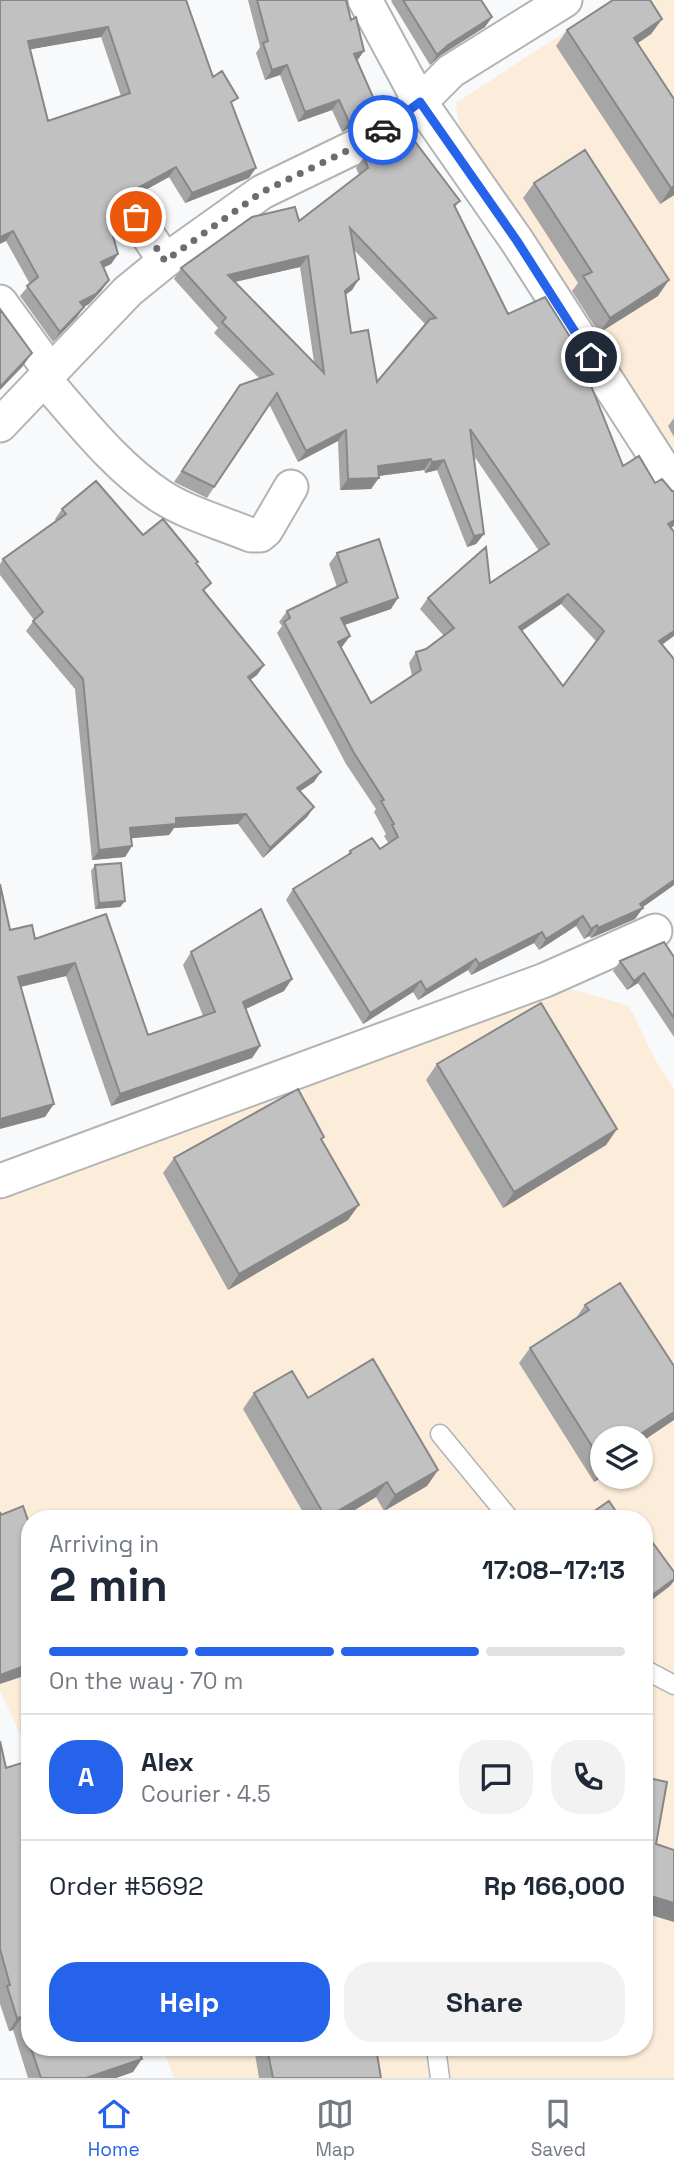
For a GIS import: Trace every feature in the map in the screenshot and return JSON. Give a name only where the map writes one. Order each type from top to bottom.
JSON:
[{"type":"street","points":[[365,0],[420,102],[517,241],[674,485]]},
{"type":"street","points":[[0,425],[128,291],[165,261],[262,192],[361,144],[420,102],[451,71],[565,0]]},
{"type":"street","points":[[136,217],[165,261]]},
{"type":"street","points":[[0,302],[48,375],[101,443],[162,497],[251,535],[260,535],[266,530],[291,487]]},
{"type":"street","points":[[0,1181],[545,980],[655,931]]},
{"type":"lane","points":[[440,1434],[503,1510]]},
{"type":"lane","points":[[653,1674],[674,1685]]},
{"type":"lane","points":[[437,2056],[440,2078]]},
{"type":"shaded area","points":[[614,0],[674,0],[674,454],[483,170],[462,132],[457,115],[456,103]]},
{"type":"shaded area","points":[[543,981],[629,1006],[656,1061],[674,1089],[674,2078],[174,2078],[166,2056],[653,2056],[653,1510],[21,1510],[21,1737],[0,1690],[0,1191]]},
{"type":"building","points":[[0,0],[186,0],[213,77],[222,71],[238,98],[231,102],[256,168],[192,193],[176,167],[116,200],[124,219],[110,225],[118,254],[101,262],[109,280],[96,294],[80,302],[84,307],[60,332],[27,286],[38,277],[13,231],[0,237]],"holes":[[[108,27],[130,93],[48,121],[28,41]]]},
{"type":"building","points":[[257,0],[346,0],[351,20],[356,17],[364,51],[354,54],[377,106],[349,122],[339,100],[305,112],[287,65],[272,70],[263,43],[268,41]]},
{"type":"building","points":[[403,0],[481,0],[492,17],[437,55]]},
{"type":"building","points":[[613,0],[650,0],[662,19],[634,38],[674,99],[674,186],[671,188],[567,30]]},
{"type":"building","points":[[407,131],[460,201],[454,205],[508,314],[545,297],[590,372],[586,373],[623,466],[639,456],[655,483],[662,479],[674,491],[674,520],[668,524],[674,532],[674,631],[659,641],[674,659],[674,880],[640,904],[643,908],[598,928],[597,925],[591,929],[583,916],[546,939],[542,932],[479,964],[476,959],[426,990],[421,981],[370,1013],[293,889],[372,838],[380,849],[398,837],[381,801],[384,800],[354,753],[284,622],[290,618],[287,611],[347,582],[337,553],[379,539],[398,598],[341,618],[350,636],[338,642],[371,703],[421,670],[416,652],[426,649],[454,628],[428,598],[486,547],[490,583],[549,544],[470,429],[484,534],[474,536],[444,460],[432,462],[431,459],[378,466],[379,478],[348,479],[346,430],[306,451],[277,393],[214,487],[182,471],[240,385],[273,374],[222,322],[226,318],[181,268],[252,217],[295,207],[299,221],[368,168],[364,157]],"holes":[[[350,228],[436,318],[430,319],[377,382],[368,330],[351,333],[345,291],[359,279]],[[308,256],[324,373],[228,275]],[[568,594],[604,631],[563,686],[519,627]]]},
{"type":"building","points":[[585,150],[669,280],[610,318],[583,276],[592,272],[534,183]]},
{"type":"building","points":[[0,309],[32,353],[0,387]]},
{"type":"building","points":[[96,481],[143,535],[163,519],[198,562],[196,563],[211,583],[203,590],[264,665],[248,677],[321,772],[297,788],[314,807],[270,848],[246,814],[176,818],[176,824],[130,828],[132,846],[99,850],[83,679],[33,621],[43,612],[3,559],[66,514],[62,509]]},
{"type":"building","points":[[121,863],[125,901],[99,903],[95,865]]},
{"type":"building","points":[[0,884],[10,930],[32,925],[35,939],[106,914],[148,1035],[215,1012],[191,952],[261,909],[292,979],[243,1002],[260,1046],[120,1094],[75,963],[18,977],[54,1104],[0,1119]]},
{"type":"building","points":[[664,942],[674,957],[674,1018],[644,973],[634,981],[620,961]]},
{"type":"building","points":[[541,1003],[617,1129],[514,1192],[437,1064]]},
{"type":"building","points":[[298,1089],[324,1137],[321,1139],[359,1205],[239,1274],[174,1158]]},
{"type":"building","points":[[620,1283],[674,1366],[674,1412],[653,1426],[590,1426],[590,1443],[530,1348],[589,1310],[585,1305]]},
{"type":"building","points":[[373,1359],[438,1470],[395,1495],[387,1482],[340,1510],[321,1510],[254,1393],[292,1371],[308,1398]]},
{"type":"building","points":[[609,1501],[615,1510],[596,1510]]},
{"type":"building","points":[[23,1506],[24,1510],[21,1510],[21,1667],[0,1675],[0,1512],[1,1515]]},
{"type":"building","points":[[653,1543],[674,1572],[674,1579],[653,1594]]},
{"type":"building","points":[[0,1741],[6,1768],[21,1763],[21,2017],[17,2018],[7,1986],[10,1985],[0,1949]]},
{"type":"building","points":[[653,1779],[667,1782],[656,1844],[674,1850],[674,1903],[653,1897]]},
{"type":"building","points":[[34,2056],[141,2056],[142,2059],[86,2078],[41,2078]]},
{"type":"building","points":[[269,2056],[377,2056],[381,2078],[273,2078]]},
{"type":"way so far","points":[[136,217],[165,261],[262,192],[361,144],[383,130]]},
{"type":"route","points":[[383,130],[420,102],[517,241],[591,357]]}]
